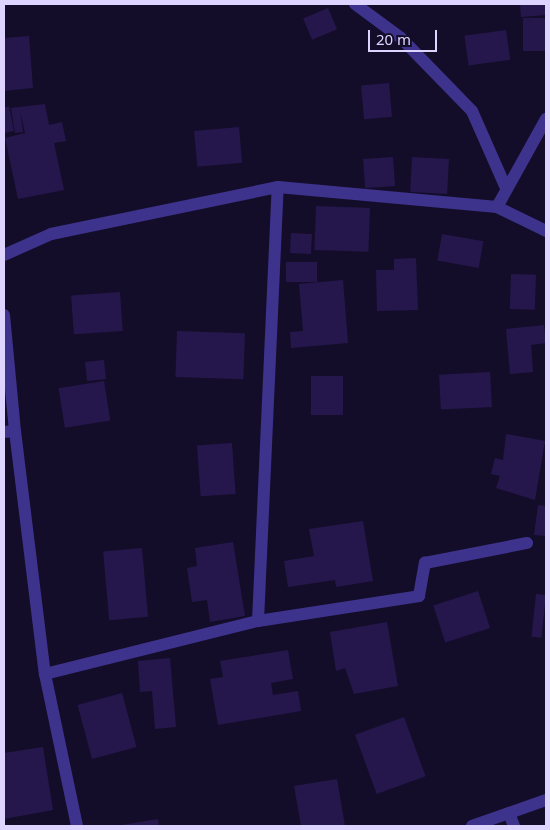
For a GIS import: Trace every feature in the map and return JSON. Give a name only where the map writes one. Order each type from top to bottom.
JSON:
[{"type":"street","points":[[355,4],[401,38],[472,111],[506,188]]},
{"type":"street","points":[[496,207],[546,119]]},
{"type":"street","points":[[258,622],[278,187]]},
{"type":"street","points":[[4,255],[51,234],[278,187],[496,207],[546,231]]},
{"type":"street","points":[[4,316],[9,432],[45,674],[77,826]]},
{"type":"street","points":[[45,674],[258,622],[419,596],[425,563],[527,543]]},
{"type":"street","points":[[472,826],[546,800]]},
{"type":"street","points":[[509,813],[514,826]]},
{"type":"building","points":[[520,4],[546,4],[546,15],[521,17]]},
{"type":"building","points":[[328,8],[337,29],[312,40],[303,19]]},
{"type":"building","points":[[523,18],[546,18],[546,51],[523,51]]},
{"type":"building","points":[[506,30],[510,60],[469,66],[464,36]]},
{"type":"building","points":[[29,36],[33,88],[4,91],[4,38]]},
{"type":"building","points":[[389,83],[392,117],[364,119],[361,85]]},
{"type":"building","points":[[45,104],[49,125],[62,122],[66,141],[54,143],[64,190],[18,199],[5,138],[25,133],[20,111],[23,132],[15,133],[11,108]]},
{"type":"building","points":[[9,106],[14,131],[4,133],[4,108]]},
{"type":"building","points":[[239,127],[242,163],[197,167],[194,131]]},
{"type":"building","points":[[393,157],[395,186],[365,188],[363,159]]},
{"type":"building","points":[[412,157],[449,159],[447,194],[410,192]]},
{"type":"building","points":[[316,206],[370,208],[368,252],[314,250]]},
{"type":"building","points":[[291,233],[312,234],[311,254],[290,253]]},
{"type":"building","points":[[442,234],[483,241],[479,268],[437,261]]},
{"type":"building","points":[[416,258],[418,310],[377,311],[376,270],[394,270],[394,259]]},
{"type":"building","points":[[286,262],[317,262],[317,282],[286,282]]},
{"type":"building","points":[[511,274],[536,275],[535,310],[510,309]]},
{"type":"building","points":[[343,280],[348,343],[291,348],[290,332],[303,331],[299,284]]},
{"type":"building","points":[[120,292],[123,331],[74,334],[71,295]]},
{"type":"building","points":[[544,325],[546,343],[531,345],[533,372],[510,374],[506,329]]},
{"type":"building","points":[[177,331],[245,333],[243,379],[175,377]]},
{"type":"building","points":[[104,360],[106,379],[87,381],[85,362]]},
{"type":"building","points":[[490,372],[492,407],[441,410],[439,375]]},
{"type":"building","points":[[311,376],[343,376],[343,415],[311,415]]},
{"type":"building","points":[[104,381],[110,421],[65,428],[59,388]]},
{"type":"building","points":[[506,434],[545,441],[535,500],[496,488],[500,476],[491,474],[495,458],[503,460]]},
{"type":"building","points":[[232,443],[236,494],[201,496],[197,445]]},
{"type":"building","points":[[538,505],[546,506],[546,536],[534,535]]},
{"type":"building","points":[[363,521],[373,581],[336,587],[335,580],[288,587],[284,561],[314,556],[309,529]]},
{"type":"building","points":[[233,542],[245,616],[210,622],[207,600],[192,602],[187,568],[197,566],[195,548]]},
{"type":"building","points":[[142,548],[148,617],[109,620],[103,551]]},
{"type":"building","points":[[478,591],[490,628],[445,643],[433,606]]},
{"type":"building","points":[[536,594],[546,595],[541,638],[532,637]]},
{"type":"building","points":[[387,622],[398,686],[354,694],[345,668],[336,671],[330,632]]},
{"type":"building","points":[[288,650],[293,679],[271,683],[273,695],[298,691],[301,711],[218,725],[210,679],[223,677],[220,661]]},
{"type":"building","points":[[170,658],[176,727],[155,729],[152,691],[140,692],[138,661]]},
{"type":"building","points":[[122,693],[136,747],[92,759],[78,705]]},
{"type":"building","points":[[404,717],[426,776],[377,794],[355,735]]},
{"type":"building","points":[[43,747],[53,810],[4,819],[4,753]]},
{"type":"building","points":[[337,779],[345,826],[301,826],[294,786]]},
{"type":"building","points":[[158,819],[159,826],[122,826],[122,825]]}]
